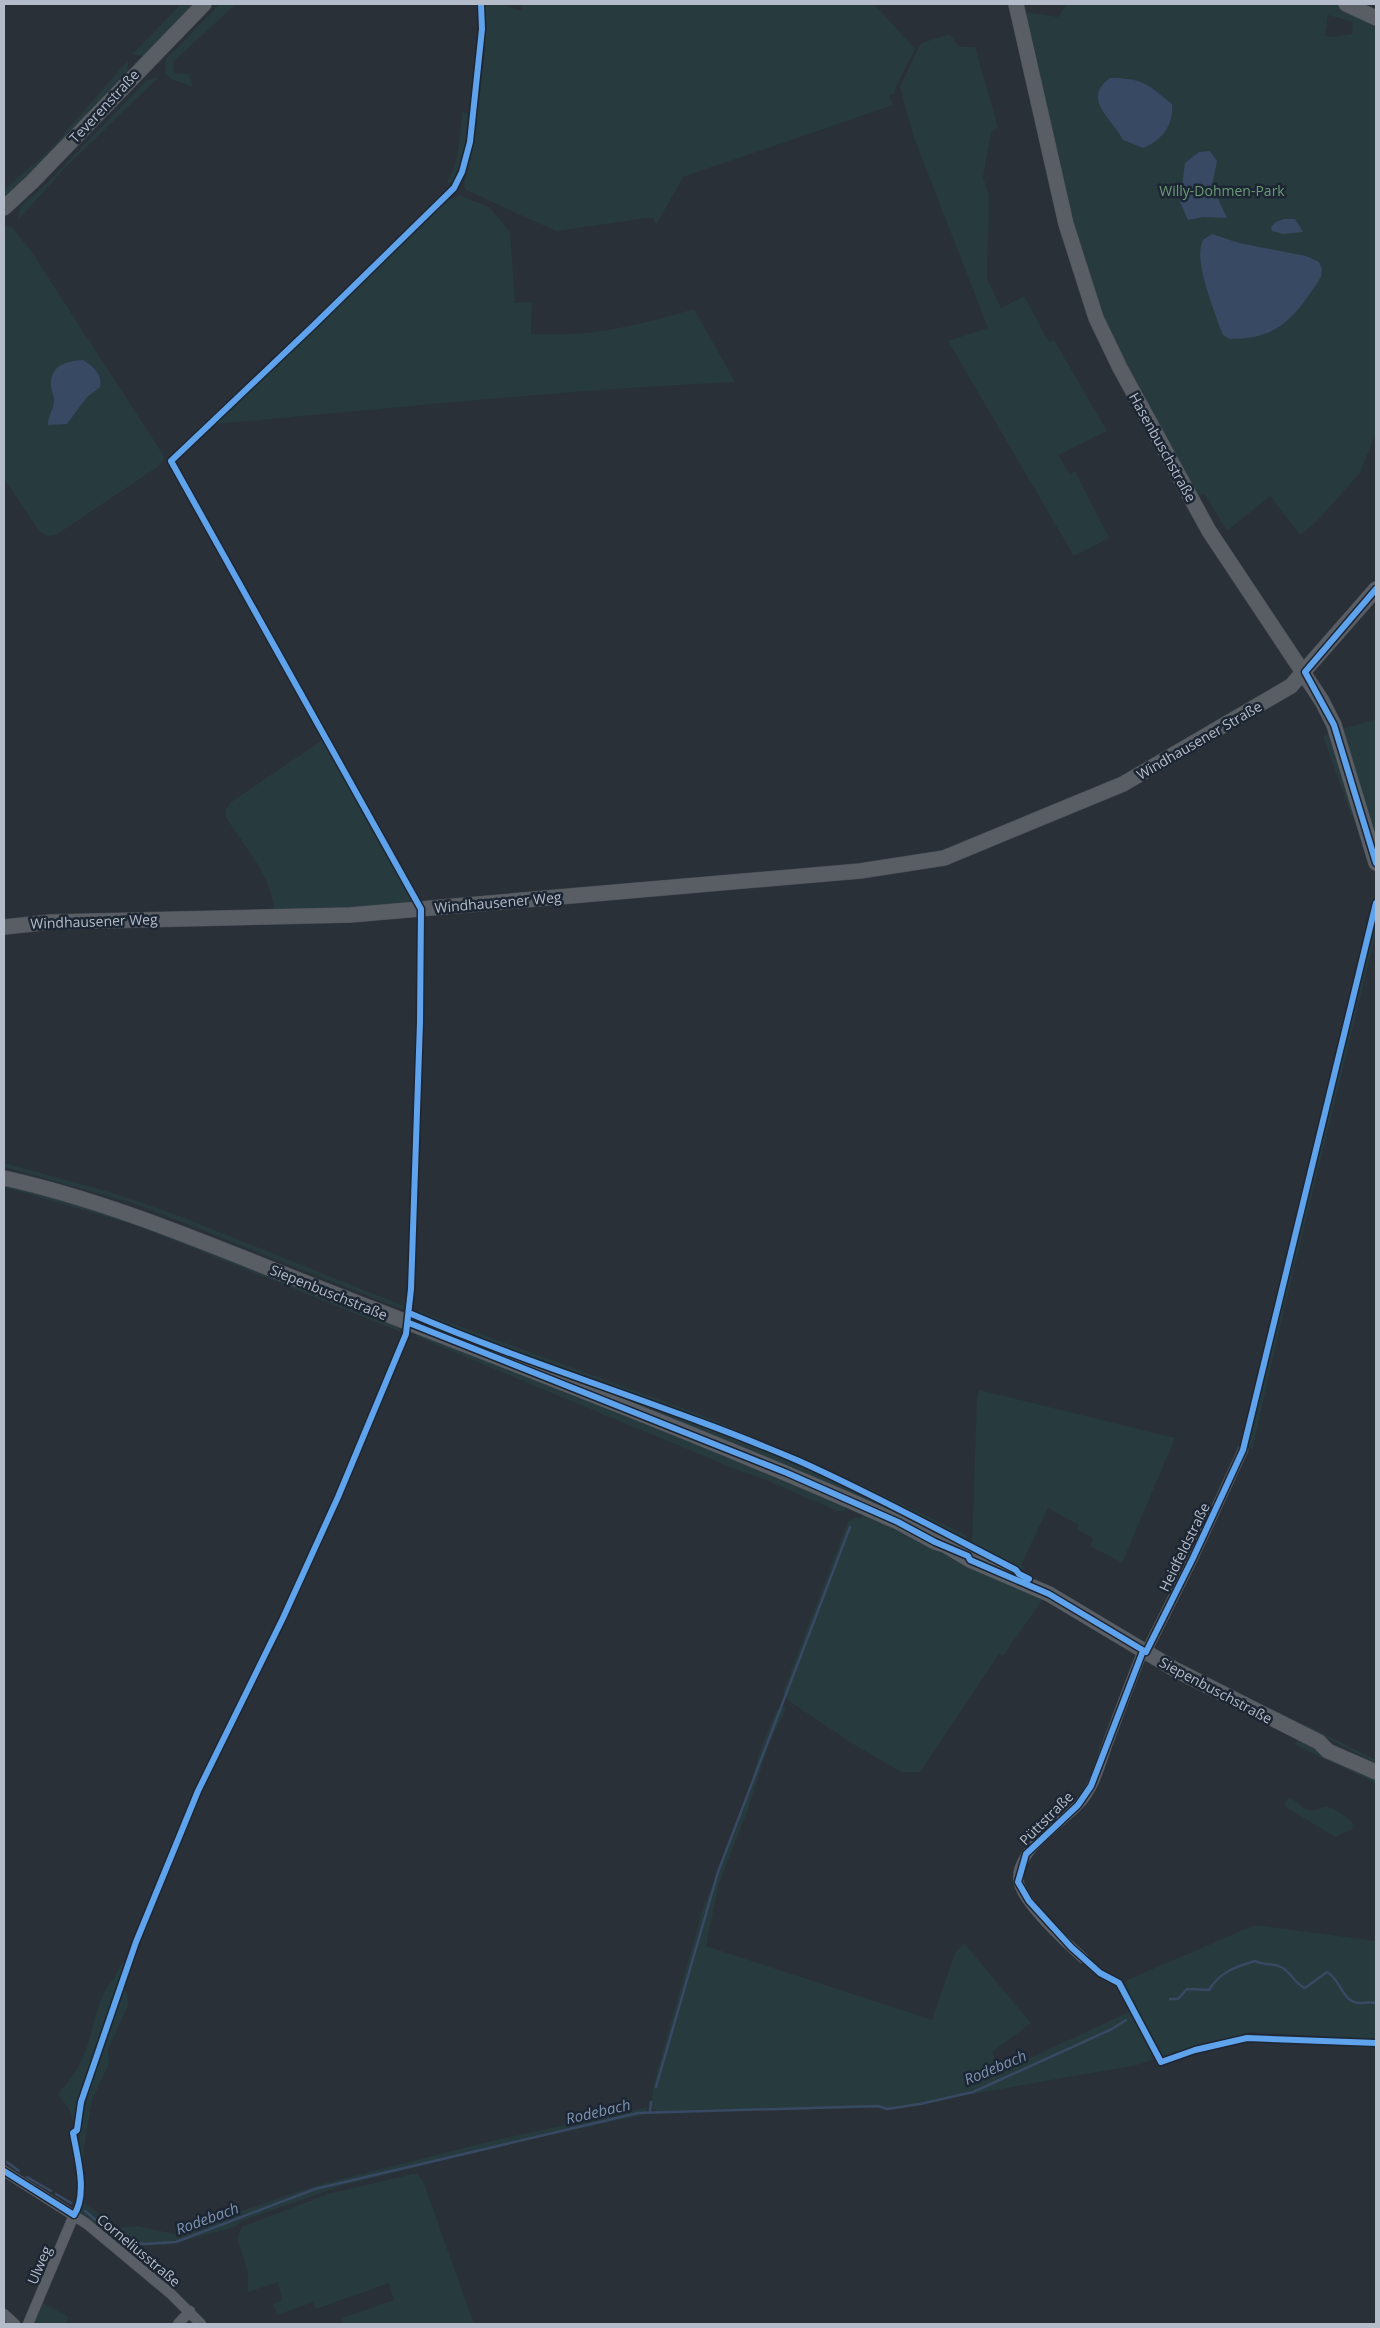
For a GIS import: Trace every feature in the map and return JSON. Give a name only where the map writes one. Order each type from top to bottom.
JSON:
[{"type":"street","name":"Teverenstraße","points":[[4,208],[39,175],[204,4]]},
{"type":"street","name":"Hasenbuschstraße","points":[[1016,4],[1066,224],[1096,318],[1120,368],[1209,531],[1305,672],[1334,725],[1376,863]]},
{"type":"street","points":[[1346,4],[1376,18]]},
{"type":"street","name":"Windhausener Straße","points":[[988,842],[1123,784],[1275,697],[1291,686],[1305,672],[1376,589]]},
{"type":"street","name":"Windhausener Weg","points":[[4,927],[50,922],[314,917],[449,907],[890,867],[944,858],[988,842]]},
{"type":"street","name":"Siepenbuschstraße","points":[[4,1178],[66,1194],[137,1217],[787,1473],[898,1522],[935,1542],[945,1544],[968,1556],[970,1560],[1049,1594],[1144,1652],[1198,1682],[1319,1742],[1328,1751],[1376,1772]]},
{"type":"street","name":"Heidfeldstraße","points":[[1144,1652],[1193,1558],[1243,1450]]},
{"type":"street","name":"Püttstraße","points":[[1083,1958],[1042,1917],[1023,1892],[1018,1882],[1026,1854],[1070,1814],[1087,1794],[1144,1652]]},
{"type":"street","name":"Corneliusstraße","points":[[4,2171],[74,2215],[129,2257],[190,2311],[201,2324]]},
{"type":"street","name":"Ulweg","points":[[28,2324],[74,2215]]},
{"type":"street","points":[[178,2324],[190,2311]]},
{"type":"street","points":[[4,2314],[15,2324]]},
{"type":"green space","points":[[181,4],[196,4],[148,54],[143,56],[133,54]]},
{"type":"green space","points":[[220,4],[236,4],[173,62],[174,73],[189,74],[193,87],[171,79],[165,73],[166,59]]},
{"type":"green space","points":[[484,4],[502,4],[520,11],[523,4],[874,4],[915,49],[896,86],[895,93],[889,95],[893,105],[683,177],[656,225],[653,218],[647,218],[556,231],[466,190],[464,186],[475,132],[485,54]]},
{"type":"green space","name":"Willy-Dohmen-Park","points":[[1067,4],[1335,4],[1376,21],[1376,433],[1360,473],[1318,520],[1300,535],[1270,496],[1227,531],[1204,493],[1199,497],[1110,337],[1076,239],[1026,12],[1058,17]],"holes":[[[1328,15],[1353,22],[1352,34],[1335,37],[1325,36]]]},
{"type":"green space","points":[[950,34],[959,47],[975,47],[998,127],[991,133],[983,177],[989,195],[987,279],[1001,308],[1024,296],[1049,342],[1054,340],[1107,431],[1058,455],[1070,475],[1075,471],[1109,538],[1074,556],[948,341],[988,328],[913,135],[900,87],[921,43]]},
{"type":"green space","points":[[128,60],[127,77],[4,202],[4,190],[51,149]]},
{"type":"green space","points":[[158,78],[64,169],[18,220],[20,207],[53,177],[146,81]]},
{"type":"green space","points":[[462,112],[468,113],[463,158],[453,182],[447,182],[457,157]]},
{"type":"green space","points":[[459,195],[489,207],[510,232],[515,303],[532,302],[531,334],[573,334],[614,329],[694,309],[735,382],[539,395],[214,424],[444,200],[455,198]]},
{"type":"green space","points":[[4,224],[12,227],[31,251],[164,456],[163,461],[156,468],[56,535],[48,536],[40,532],[4,479]]},
{"type":"green space","points":[[1376,719],[1376,851],[1340,730]]},
{"type":"green space","points":[[1332,733],[1357,819],[1351,815],[1323,736]]},
{"type":"green space","points":[[324,739],[405,885],[410,896],[410,903],[274,914],[273,901],[264,876],[226,817],[226,809],[231,802]]},
{"type":"green space","points":[[1376,914],[1376,932],[1281,1322],[1252,1451],[1248,1445],[1248,1440]]},
{"type":"green space","points":[[4,1163],[113,1193],[174,1214],[406,1307],[401,1309],[136,1204],[4,1167]]},
{"type":"green space","points":[[4,1182],[123,1216],[398,1326],[401,1332],[135,1225],[4,1187]]},
{"type":"green space","points":[[418,1311],[709,1418],[862,1485],[966,1535],[967,1540],[962,1541],[896,1506],[829,1474],[761,1445],[692,1417],[415,1313]]},
{"type":"green space","points":[[415,1317],[781,1456],[964,1545],[961,1547]]},
{"type":"green space","points":[[422,1335],[630,1415],[846,1507],[845,1511],[838,1511],[415,1336]]},
{"type":"green space","points":[[979,1390],[1175,1438],[1122,1563],[1090,1546],[1093,1538],[1077,1529],[1079,1525],[1048,1508],[1021,1565],[1024,1567],[1023,1570],[972,1545],[977,1396]]},
{"type":"green space","points":[[866,1515],[1045,1596],[1003,1656],[999,1654],[920,1772],[901,1772],[850,1742],[789,1701],[783,1692],[848,1522]]},
{"type":"green space","points":[[782,1707],[786,1708],[768,1747],[747,1812],[719,1883],[706,1946],[932,2020],[955,1953],[964,1943],[1031,2023],[992,2052],[1002,2071],[1131,2011],[1151,2052],[1152,2060],[1137,2065],[893,2108],[694,2110],[656,2114],[651,2106],[654,2083],[703,1909],[747,1796],[762,1745],[776,1711]]},
{"type":"green space","points":[[1306,1725],[1376,1760],[1376,1763],[1305,1727]]},
{"type":"green space","points":[[1300,1737],[1322,1753],[1376,1778],[1376,1783],[1295,1745]]},
{"type":"green space","points":[[1291,1798],[1308,1810],[1327,1807],[1335,1810],[1353,1824],[1352,1829],[1335,1837],[1284,1806],[1286,1800]]},
{"type":"green space","points":[[1255,1925],[1376,1941],[1376,2039],[1250,2032],[1170,2056],[1161,2054],[1125,1989],[1124,1985],[1127,1980]]},
{"type":"green space","points":[[126,1961],[87,2079],[75,2127],[69,2109],[58,2094],[83,2058],[102,1996],[120,1967]]},
{"type":"green space","points":[[123,1986],[127,1994],[128,2006],[108,2049],[109,2064],[92,2100],[84,2147],[82,2188],[79,2142],[84,2101]]},
{"type":"green space","points":[[647,2107],[647,2112],[642,2115],[514,2143],[344,2185],[241,2221],[235,2227],[163,2246],[160,2244],[138,2245],[127,2242],[107,2232],[80,2213],[83,2207],[82,2202],[120,2228],[137,2226],[174,2234],[315,2186],[487,2142]]},
{"type":"green space","points":[[417,2174],[423,2181],[474,2324],[344,2324],[342,2318],[394,2300],[389,2283],[316,2309],[313,2302],[277,2315],[273,2304],[282,2300],[278,2282],[248,2292],[248,2272],[237,2238],[242,2227],[328,2194]]},
{"type":"green space","points":[[42,2303],[69,2317],[65,2324],[34,2324]]},
{"type":"water","points":[[1110,78],[1138,81],[1150,87],[1172,104],[1169,125],[1161,136],[1150,145],[1143,148],[1123,140],[1106,116],[1098,101],[1098,93]]},
{"type":"water","points":[[1210,151],[1217,161],[1212,186],[1227,218],[1203,217],[1188,220],[1180,202],[1185,163],[1199,152]]},
{"type":"water","points":[[1284,219],[1295,219],[1303,232],[1283,234],[1272,231],[1271,227],[1276,222]]},
{"type":"water","points":[[1212,234],[1239,243],[1306,256],[1319,262],[1322,269],[1321,277],[1295,313],[1275,329],[1262,335],[1230,339],[1223,335],[1220,328],[1202,271],[1200,259],[1203,240]]},
{"type":"water","points":[[83,360],[99,375],[100,387],[87,397],[67,424],[48,425],[54,401],[51,386],[53,373],[65,363]]},
{"type":"waterway","points":[[656,2087],[718,1872],[850,1527]]},
{"type":"waterway","name":"Rodebach","points":[[1170,1999],[1178,1999],[1187,1989],[1209,1990],[1223,1974],[1255,1961],[1281,1967],[1298,1984],[1305,1988],[1327,1972],[1332,1975],[1349,1999],[1360,2003],[1376,2003]]},
{"type":"waterway","name":"Rodebach","points":[[85,2211],[121,2241],[144,2244],[176,2242],[315,2189],[638,2113],[878,2106],[887,2109],[973,2092],[1112,2029],[1126,2020]]},
{"type":"waterway","points":[[650,2111],[651,2102]]},
{"type":"waterway","name":"Rodebach","points":[[7,2162],[19,2171]]},
{"type":"waterway","name":"Rodebach","points":[[27,2177],[51,2191]]},
{"type":"waterway","name":"Rodebach","points":[[56,2194],[71,2203]]},
{"type":"cycle path","points":[[4,2171],[74,2215],[78,2206],[81,2186],[73,2133],[77,2130],[81,2102],[136,1942],[198,1791],[283,1618],[338,1497],[406,1334],[411,1289],[420,1022],[421,909],[171,461],[454,188],[462,172],[470,142],[482,29],[481,4]]},
{"type":"cycle path","points":[[1376,589],[1305,672],[1334,725],[1376,863]]},
{"type":"cycle path","points":[[409,1323],[787,1473],[898,1522],[935,1542],[968,1556],[970,1560],[1049,1594],[1146,1652],[1193,1558],[1243,1450],[1376,903]]},
{"type":"cycle path","points":[[409,1313],[506,1352],[702,1422],[799,1461],[908,1514],[1016,1570],[1019,1574],[1029,1579]]},
{"type":"cycle path","points":[[1143,1651],[1091,1786],[1078,1805],[1026,1854],[1018,1882],[1029,1901],[1071,1947],[1100,1973],[1119,1983],[1161,2062],[1195,2050],[1247,2038],[1376,2043]]}]
